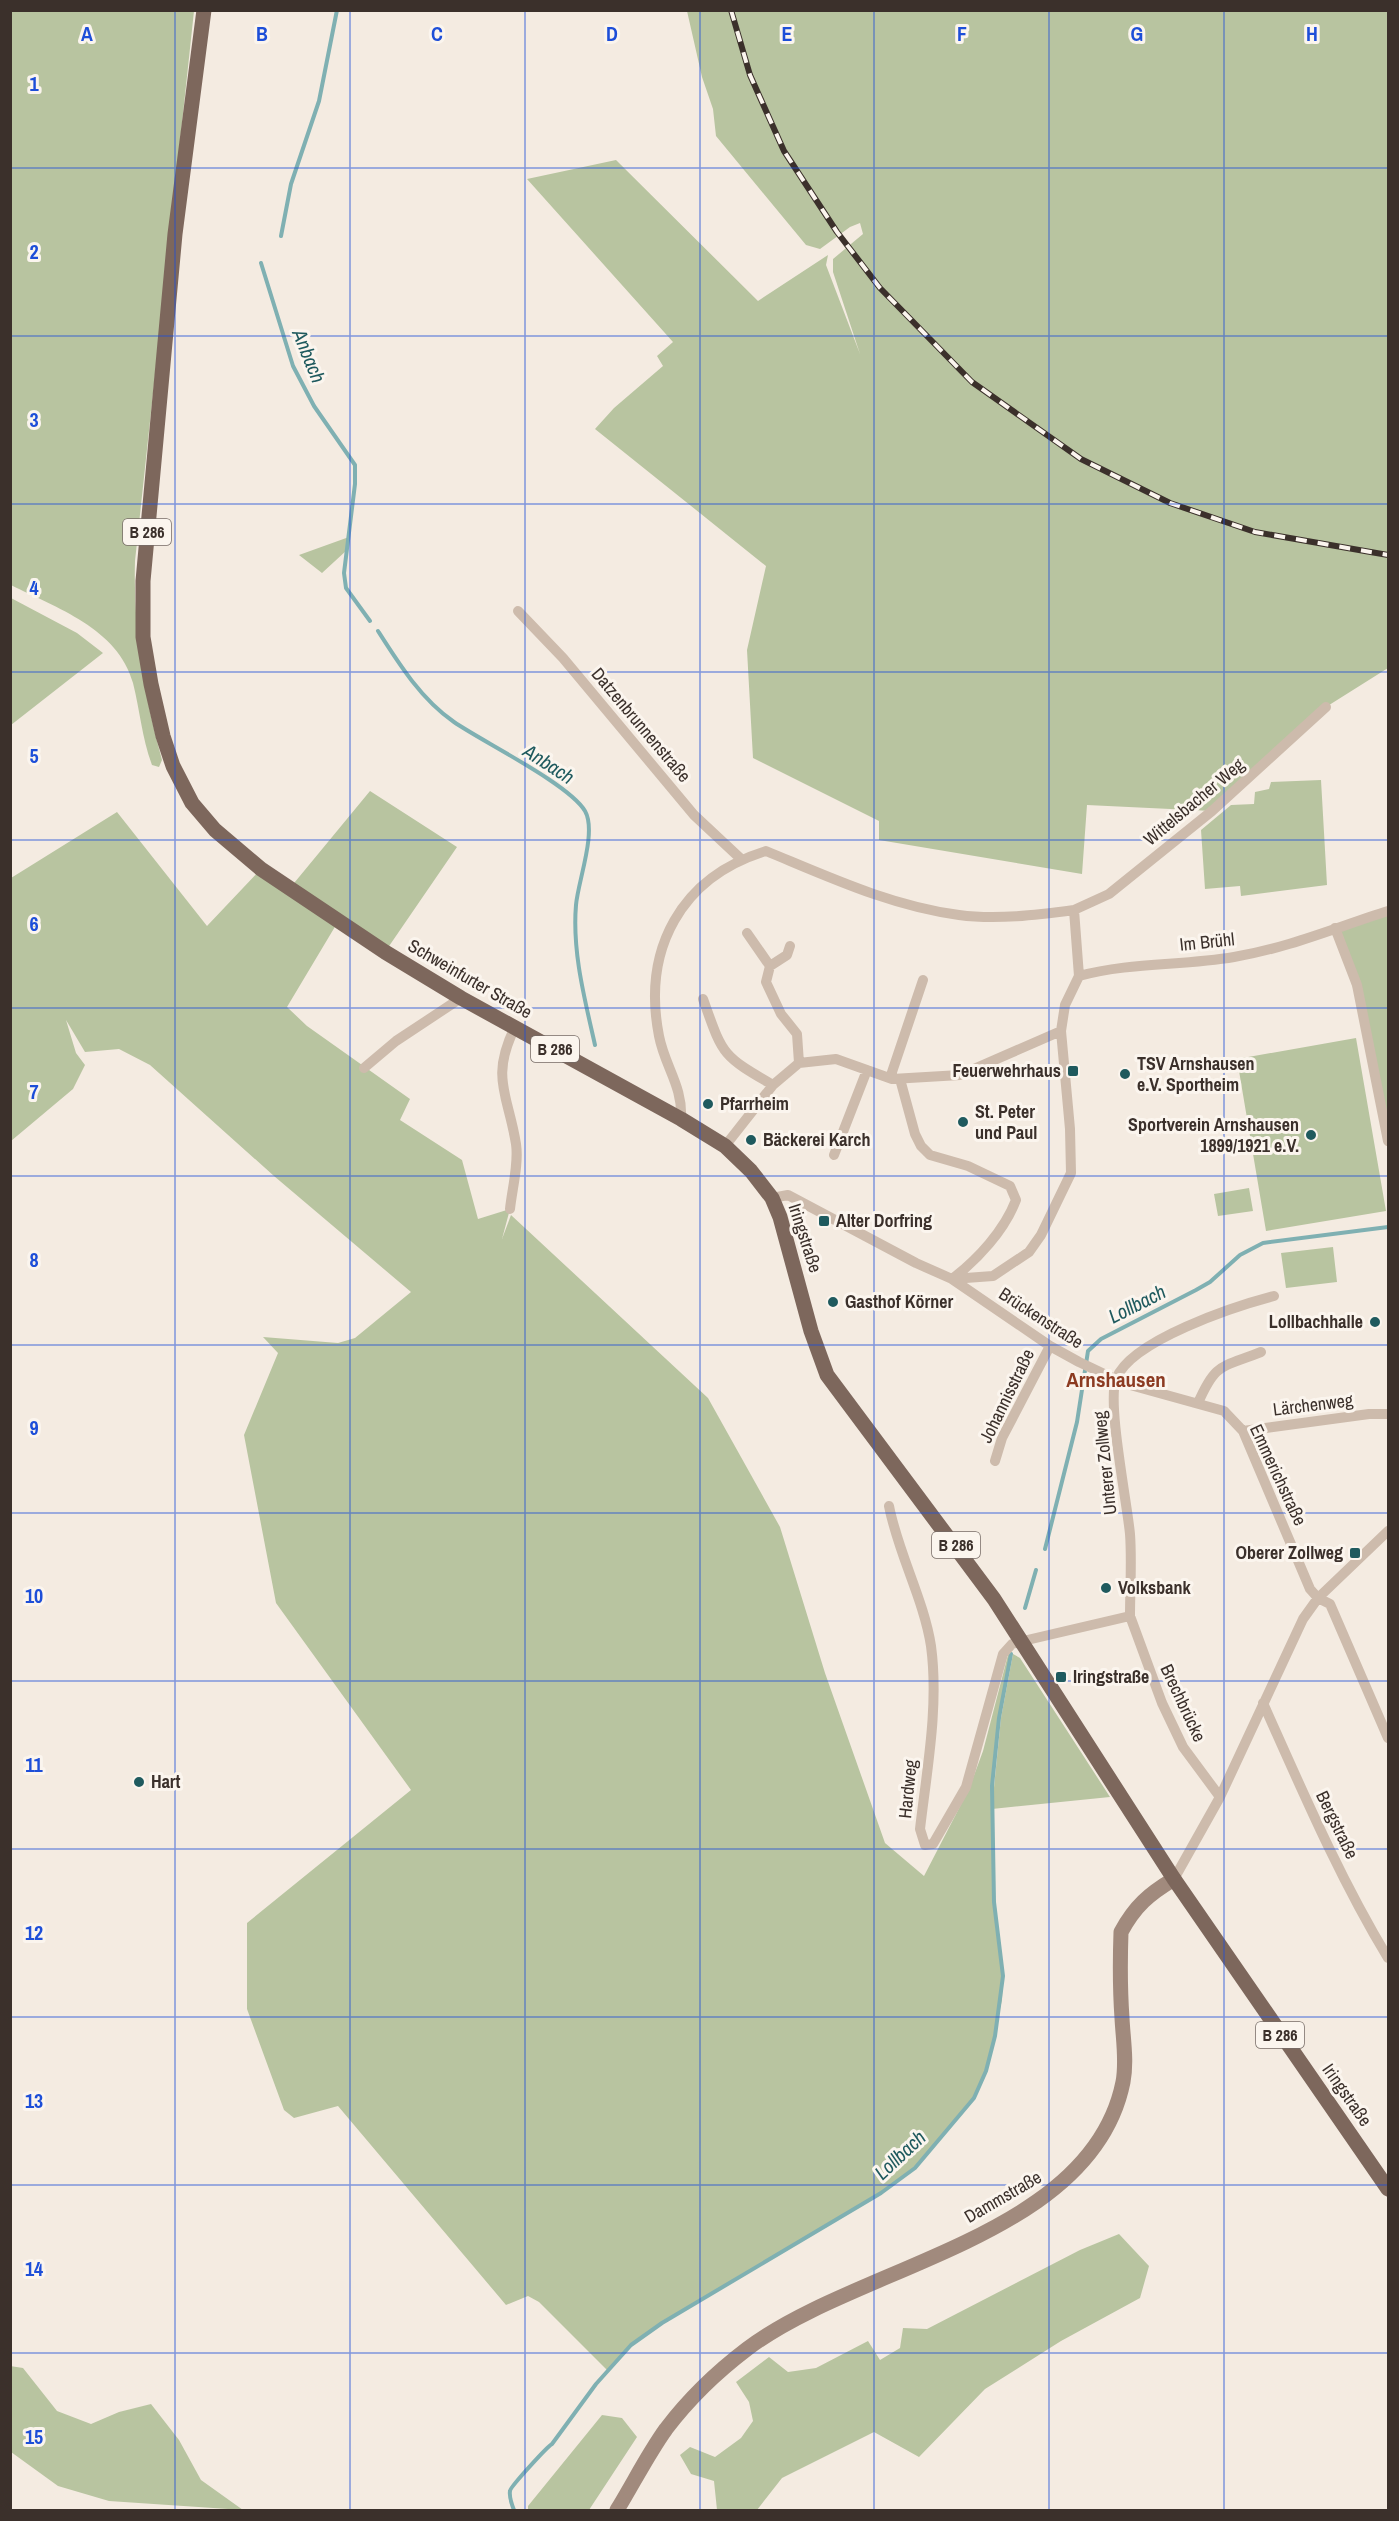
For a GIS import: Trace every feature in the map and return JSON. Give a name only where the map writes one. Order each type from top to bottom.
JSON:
[{"type":"main road","name":"Schweinfurter Straße","points":[[204,10],[175,234],[151,474],[142,611],[143,637],[150,684],[173,766],[192,803],[215,831],[261,869],[385,952],[461,998],[681,1119],[724,1146]]},
{"type":"main road","name":"Iringstraße","points":[[724,1146],[751,1171],[772,1198],[794,1261],[812,1331],[827,1375],[954,1542],[1023,1641],[1174,1879],[1389,2188]]},
{"type":"street","name":"Datzenbrunnenstraße","points":[[518,611],[563,658],[694,815],[741,859]]},
{"type":"street","name":"Wittelsbacher Weg","points":[[1074,910],[1109,894],[1212,811],[1326,707]]},
{"type":"street","points":[[681,1119],[682,1099],[659,1037],[655,993],[658,968],[664,942],[676,916],[693,893],[716,873],[741,859],[766,851],[866,893],[959,915],[1026,915],[1074,910],[1079,976],[1065,1005],[1061,1031],[1072,1166],[1062,1194],[1029,1252],[993,1276],[952,1279],[916,1263],[788,1195],[772,1198]]},
{"type":"street","name":"Im Brühl","points":[[1079,976],[1112,967],[1231,957],[1270,950],[1305,941],[1335,928],[1389,911]]},
{"type":"street","points":[[1335,928],[1357,985],[1389,1141]]},
{"type":"street","points":[[747,933],[770,966]]},
{"type":"street","points":[[790,946],[787,955],[770,966],[766,982],[781,1014],[797,1034],[799,1063]]},
{"type":"street","points":[[923,980],[895,1079],[915,1134],[921,1146],[930,1155],[968,1166],[1010,1186],[1016,1200],[1012,1210],[976,1261],[952,1279]]},
{"type":"street","points":[[364,1068],[396,1041],[461,998]]},
{"type":"street","points":[[703,999],[720,1046],[726,1055],[773,1085]]},
{"type":"street","points":[[510,1209],[517,1147],[501,1082],[502,1059],[515,1027]]},
{"type":"street","points":[[724,1146],[773,1085],[799,1063],[836,1059],[895,1079],[960,1075],[1061,1031]]},
{"type":"street","points":[[834,1155],[867,1070]]},
{"type":"street","name":"Brückenstraße","points":[[952,1279],[1050,1346],[1116,1380]]},
{"type":"street","points":[[1116,1380],[1131,1359],[1169,1335],[1190,1324],[1274,1296]]},
{"type":"street","name":"Johannisstraße","points":[[995,1461],[1002,1438],[1050,1346]]},
{"type":"street","points":[[1198,1403],[1209,1377],[1216,1370],[1261,1352]]},
{"type":"street","name":"Emmerichstraße","points":[[1116,1380],[1224,1411],[1243,1431],[1310,1589],[1318,1598],[1330,1604],[1389,1738]]},
{"type":"street","name":"Unterer Zollweg","points":[[1116,1380],[1115,1414],[1130,1535],[1130,1616]]},
{"type":"street","name":"Lärchenweg","points":[[1243,1431],[1369,1414],[1389,1414]]},
{"type":"street","name":"Hardweg","points":[[889,1506],[893,1527],[931,1645],[933,1701],[920,1829],[925,1845],[933,1844],[966,1787],[1003,1654],[1012,1644],[1023,1641]]},
{"type":"street","points":[[1174,1879],[1220,1797],[1303,1619],[1318,1598],[1389,1531]]},
{"type":"street","points":[[1023,1641],[1130,1616]]},
{"type":"street","name":"Brechbrücke","points":[[1130,1616],[1166,1712],[1183,1746],[1220,1797]]},
{"type":"street","name":"Bergstraße","points":[[1263,1703],[1313,1815],[1363,1916],[1389,1958]]},
{"type":"street","name":"Dammstraße","points":[[617,2511],[667,2428],[707,2384],[748,2348],[807,2314],[1014,2216],[1059,2187],[1079,2166],[1092,2151],[1112,2115],[1123,2081],[1122,1932],[1132,1911],[1155,1891],[1174,1879]]},
{"type":"green space","points":[[10,11],[194,11],[135,561],[138,637],[145,686],[162,760],[159,767],[152,765],[143,735],[133,683],[125,664],[114,648],[83,622],[11,585]]},
{"type":"green space","points":[[687,11],[1388,11],[1388,668],[1326,707],[1212,811],[1087,805],[1082,874],[879,840],[879,821],[753,758],[747,650],[766,566],[595,429],[614,408],[663,366],[657,356],[673,342],[527,179],[616,160],[758,301],[828,255],[826,265],[860,354],[833,272],[833,259],[863,234],[860,223],[850,227],[820,249],[806,245],[716,136],[713,109],[702,77]]},
{"type":"green space","points":[[349,537],[347,550],[322,573],[299,555]]},
{"type":"green space","points":[[11,598],[77,633],[103,653],[11,725]]},
{"type":"green space","points":[[1321,780],[1327,885],[1241,896],[1240,886],[1205,889],[1201,830],[1231,805],[1254,804],[1255,792],[1269,789],[1271,782]]},
{"type":"green space","points":[[370,791],[457,847],[385,952],[339,920],[287,1007],[307,1026],[410,1099],[400,1120],[462,1160],[478,1219],[510,1209],[502,1239],[511,1215],[708,1398],[780,1527],[825,1673],[885,1843],[924,1876],[969,1789],[983,1751],[1008,1655],[1011,1654],[995,1749],[992,1807],[1001,1718],[1013,1654],[1020,1658],[1110,1797],[992,1809],[994,1902],[1003,1976],[1002,2000],[986,2071],[974,2098],[915,2168],[881,2193],[662,2323],[631,2345],[608,2371],[539,2302],[528,2296],[506,2305],[338,2106],[294,2118],[284,2110],[247,2009],[247,1923],[411,1790],[276,1603],[244,1435],[278,1353],[263,1337],[338,1343],[355,1338],[411,1292],[274,1176],[150,1065],[119,1049],[85,1052],[66,1020],[76,1053],[85,1065],[73,1089],[11,1141],[11,878],[117,812],[207,926],[261,869],[290,888]]},
{"type":"green space","points":[[1388,911],[1388,1110],[1383,1111],[1363,1021],[1335,928]]},
{"type":"green space","name":"Sportverein Arnshausen 1899/1921 e.V.","points":[[1356,1038],[1386,1211],[1266,1231],[1237,1059]]},
{"type":"green space","points":[[1249,1188],[1253,1211],[1218,1216],[1214,1194]]},
{"type":"green space","points":[[1333,1247],[1337,1282],[1286,1288],[1281,1253]]},
{"type":"green space","points":[[1119,2234],[1149,2266],[1140,2298],[1061,2341],[985,2389],[919,2457],[874,2432],[782,2478],[757,2510],[717,2510],[714,2481],[691,2474],[680,2455],[690,2447],[715,2457],[741,2438],[753,2421],[749,2402],[736,2382],[769,2357],[788,2372],[816,2368],[868,2341],[880,2360],[900,2348],[903,2328],[927,2329],[1080,2250]]},
{"type":"green space","points":[[10,2366],[23,2368],[57,2411],[91,2424],[119,2412],[151,2404],[179,2440],[201,2480],[243,2510],[109,2501],[58,2486],[11,2452]]},
{"type":"green space","points":[[602,2415],[622,2418],[637,2437],[589,2510],[528,2510],[528,2506]]},
{"type":"waterway","name":"Anbach","points":[[281,236],[291,184],[319,101],[337,10]]},
{"type":"waterway","name":"Anbach","points":[[261,263],[293,366],[314,406],[355,465],[355,484],[344,573],[346,588],[370,621]]},
{"type":"waterway","name":"Anbach","points":[[378,631],[421,692],[442,713],[544,776],[576,800],[585,811],[588,820],[588,844],[577,895],[575,923],[580,976],[595,1045]]},
{"type":"waterway","name":"Lollbach","points":[[1045,1549],[1077,1422],[1088,1351],[1101,1339],[1210,1282],[1240,1255],[1263,1243],[1388,1227]]},
{"type":"waterway","name":"Lollbach","points":[[1025,1608],[1036,1570]]},
{"type":"waterway","name":"Lollbach","points":[[514,2510],[510,2496],[512,2488],[552,2444],[596,2384],[631,2345],[662,2323],[881,2193],[915,2168],[974,2098],[986,2071],[995,2036],[1003,1976],[994,1902],[992,1786],[999,1718],[1011,1654]]},
{"type":"railway","points":[[731,10],[750,75],[784,151],[837,232],[880,288],[972,382],[1081,459],[1170,503],[1255,532],[1388,555]]},
{"type":"place","name":"Feuerwehrhaus","points":[[1073,1071]]},
{"type":"place","name":"TSV Arnshausen e.V. Sportheim","points":[[1125,1074]]},
{"type":"place","name":"Pfarrheim","points":[[708,1104]]},
{"type":"place","name":"St. Peter und Paul","points":[[963,1122]]},
{"type":"place","name":"Sportverein Arnshausen 1899/1921 e.V.","points":[[1311,1135]]},
{"type":"place","name":"Bäckerei Karch","points":[[751,1140]]},
{"type":"place","name":"Alter Dorfring","points":[[824,1221]]},
{"type":"place","name":"Gasthof Körner","points":[[833,1302]]},
{"type":"place","name":"Lollbachhalle","points":[[1375,1322]]},
{"type":"place","name":"Oberer Zollweg","points":[[1355,1553]]},
{"type":"place","name":"Volksbank","points":[[1106,1588]]},
{"type":"place","name":"Iringstraße","points":[[1061,1677]]},
{"type":"place","name":"Hart","points":[[139,1782]]},
{"type":"district","name":"Arnshausen","points":[[1116,1380]]}]
